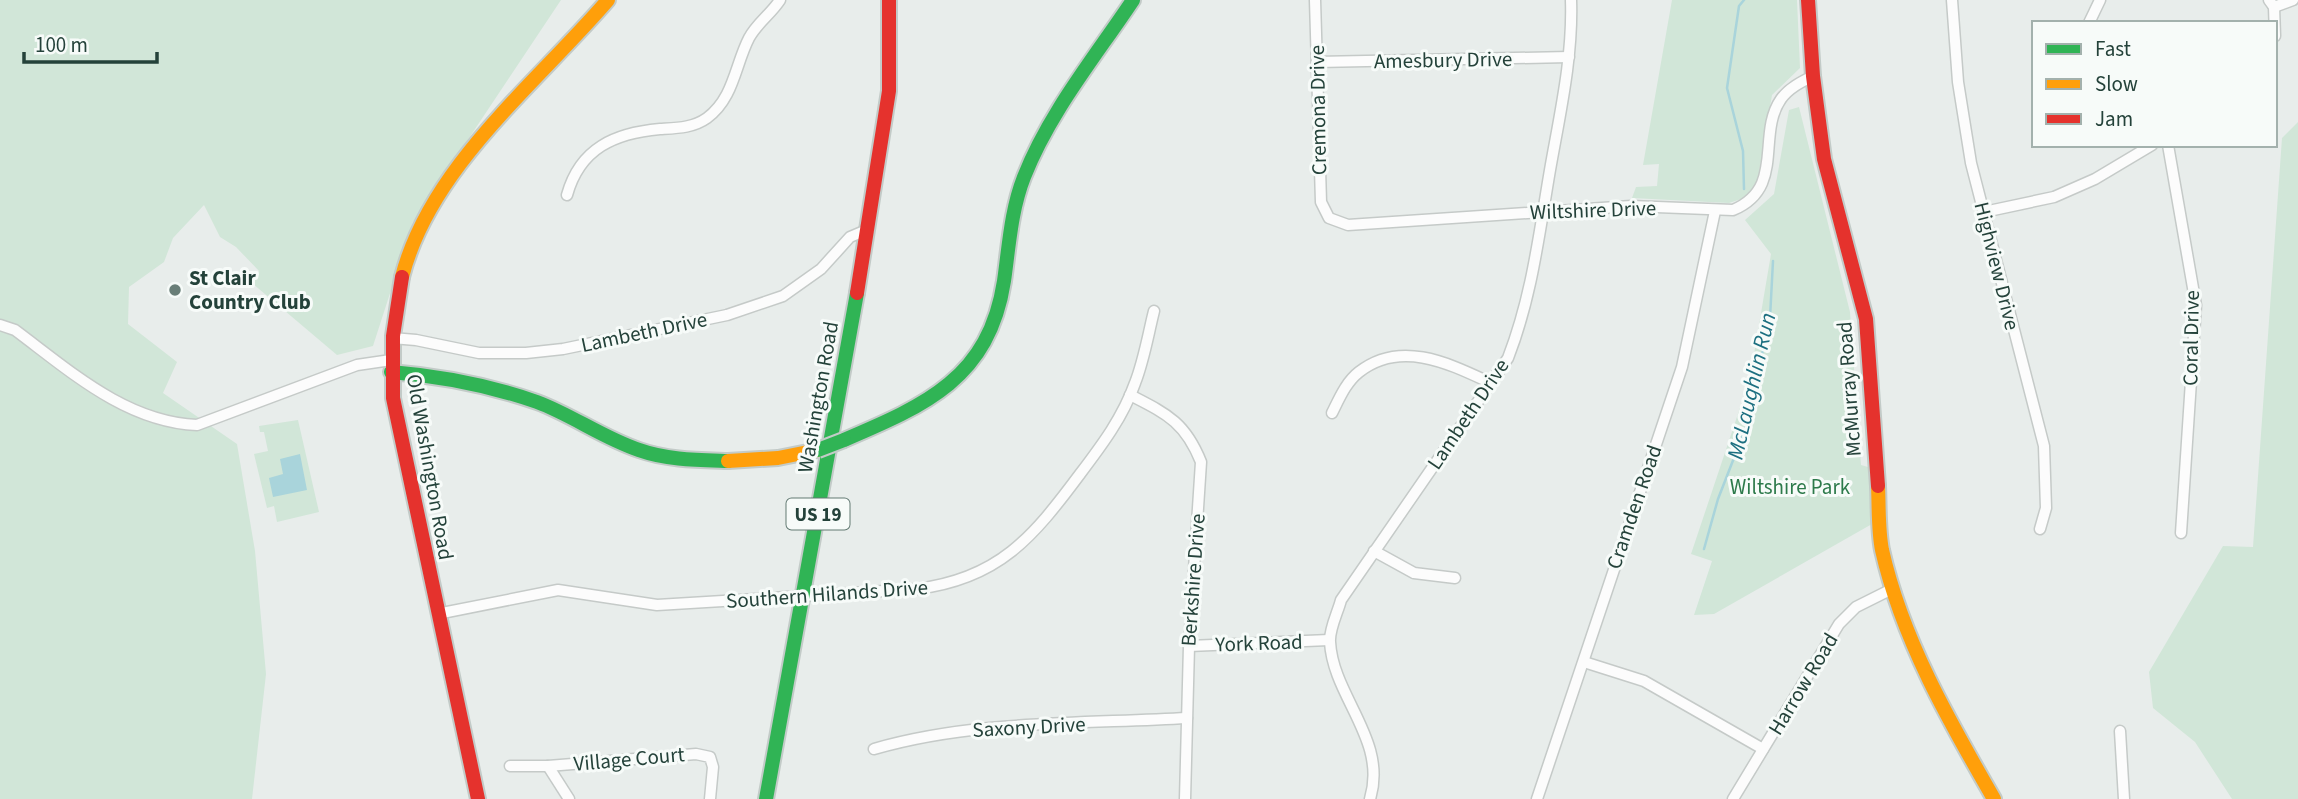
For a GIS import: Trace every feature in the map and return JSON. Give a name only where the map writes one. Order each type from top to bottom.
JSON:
[{"type":"street","name":"Old Washington Road","points":[[478,799],[393,398],[392,338],[400,285],[415,235],[442,187],[506,111],[608,0]]},
{"type":"street","points":[[566,195],[578,167],[606,141],[629,133],[695,125],[708,117],[729,91],[750,37],[780,0]]},
{"type":"street","name":"Washington Road","points":[[766,799],[869,229],[887,104],[889,0]]},
{"type":"street","points":[[0,325],[15,330],[104,395],[146,417],[178,424],[197,425],[344,369],[372,361],[550,406],[619,442],[655,454],[757,460],[797,456],[818,450],[937,397],[959,379],[980,354],[999,310],[1011,224],[1032,159],[1133,0]]},
{"type":"street","name":"Cremona Drive","points":[[1315,0],[1321,202],[1329,218]]},
{"type":"street","name":"Lambeth Drive","points":[[1329,640],[1341,600],[1508,358],[1523,319],[1569,57],[1571,0]]},
{"type":"street","name":"McMurray Road","points":[[1808,0],[1813,76],[1824,159],[1866,318],[1879,526],[1892,589],[1950,722],[1994,799]]},
{"type":"street","name":"Highview Drive","points":[[1952,0],[1962,109],[1971,163],[2003,297],[2044,446],[2046,508],[2040,529]]},
{"type":"street","points":[[2090,21],[2100,0]]},
{"type":"street","points":[[2271,4],[2293,0]]},
{"type":"street","name":"Amesbury Drive","points":[[1317,62],[1569,57]]},
{"type":"street","name":"Wiltshire Drive","points":[[1329,218],[1348,225],[1631,205],[1733,210],[1744,205],[1760,191],[1780,100],[1795,85],[1813,76]]},
{"type":"street","points":[[1984,212],[2054,197],[2095,179],[2149,147]]},
{"type":"street","name":"Coral Drive","points":[[2168,147],[2196,305],[2181,533]]},
{"type":"street","name":"Cramden Road","points":[[1537,799],[1682,367],[1715,211]]},
{"type":"street","name":"Lambeth Drive","points":[[392,338],[416,340],[479,353],[526,353],[563,349],[727,315],[783,296],[821,269],[850,237],[869,229]]},
{"type":"street","name":"Southern Hilands Drive","points":[[437,614],[558,590],[657,605],[930,587],[970,577],[992,566],[1019,547],[1041,525],[1107,438],[1130,396],[1154,311]]},
{"type":"street","points":[[1332,413],[1359,372],[1380,362],[1411,355],[1439,359],[1491,383]]},
{"type":"street","name":"Berkshire Drive","points":[[1130,396],[1166,414],[1182,427],[1192,440],[1200,462],[1189,646],[1185,799]]},
{"type":"street","points":[[1374,551],[1414,573],[1455,578]]},
{"type":"street","name":"Harrow Road","points":[[1732,799],[1839,624],[1856,607],[1892,589]]},
{"type":"street","points":[[1329,640],[1338,673],[1365,729],[1371,759],[1370,799]]},
{"type":"street","name":"York Road","points":[[1189,646],[1329,640]]},
{"type":"street","points":[[1584,662],[1644,681],[1763,749]]},
{"type":"street","name":"Saxony Drive","points":[[874,749],[922,735],[965,730],[1186,718]]},
{"type":"street","points":[[2120,731],[2124,799]]},
{"type":"street","name":"Village Court","points":[[510,766],[548,766],[696,754],[710,757],[713,767],[710,799]]},
{"type":"street","name":"Village Court","points":[[548,766],[569,799]]},
{"type":"green space","points":[[0,0],[561,0],[413,222],[373,346],[337,355],[253,284],[259,271],[236,247],[220,237],[204,205],[173,238],[164,262],[129,287],[128,324],[177,362],[163,393],[237,444],[255,551],[266,674],[252,799],[0,799]]},
{"type":"green space","points":[[1672,0],[1797,0],[1800,68],[1772,95],[1758,179],[1747,197],[1729,203],[1632,198],[1636,187],[1657,186],[1659,164],[1643,165]]},
{"type":"green space","name":"Wiltshire Park","points":[[1799,107],[1850,312],[1861,465],[1868,467],[1872,524],[1714,614],[1694,615],[1712,561],[1691,554],[1750,378],[1771,254],[1745,220],[1774,194],[1789,110]]},
{"type":"green space","points":[[2298,122],[2298,799],[2232,799],[2195,742],[2153,708],[2149,672],[2223,546],[2253,547],[2282,138]]},
{"type":"green space","points":[[298,420],[319,512],[277,522],[274,506],[267,508],[254,454],[268,451],[264,432],[260,432],[259,426]]},
{"type":"water","points":[[300,454],[307,490],[273,497],[269,478],[283,474],[280,459]]},
{"type":"waterway","name":"McLaughlin Run","points":[[1744,0],[1739,6],[1727,88],[1743,151],[1744,189]]},
{"type":"waterway","name":"McLaughlin Run","points":[[1704,549],[1718,499],[1746,427],[1770,318],[1773,261]]},
{"type":"traffic: fast","points":[[844,440],[927,400],[949,384],[968,365],[984,342],[996,314],[1004,281],[1013,215],[1034,153],[1059,108],[1133,0]]},
{"type":"traffic: fast","points":[[766,799],[857,293]]},
{"type":"traffic: fast","points":[[391,372],[465,382],[520,396],[550,407],[626,445],[660,456],[728,461]]},
{"type":"traffic: fast","points":[[818,450],[844,440]]},
{"type":"traffic: slow","points":[[402,277],[416,237],[436,199],[460,163],[608,0]]},
{"type":"traffic: slow","points":[[728,461],[778,458],[818,450]]},
{"type":"traffic: slow","points":[[1878,486],[1882,550],[1902,615],[1929,679],[1994,799]]},
{"type":"traffic: jam","points":[[857,293],[889,91],[889,0]]},
{"type":"traffic: jam","points":[[1808,0],[1813,76],[1824,159],[1866,319],[1878,486]]},
{"type":"traffic: jam","points":[[402,277],[393,336],[393,398],[478,799]]},
{"type":"place","name":"St Clair Country Club","points":[[175,290]]}]
